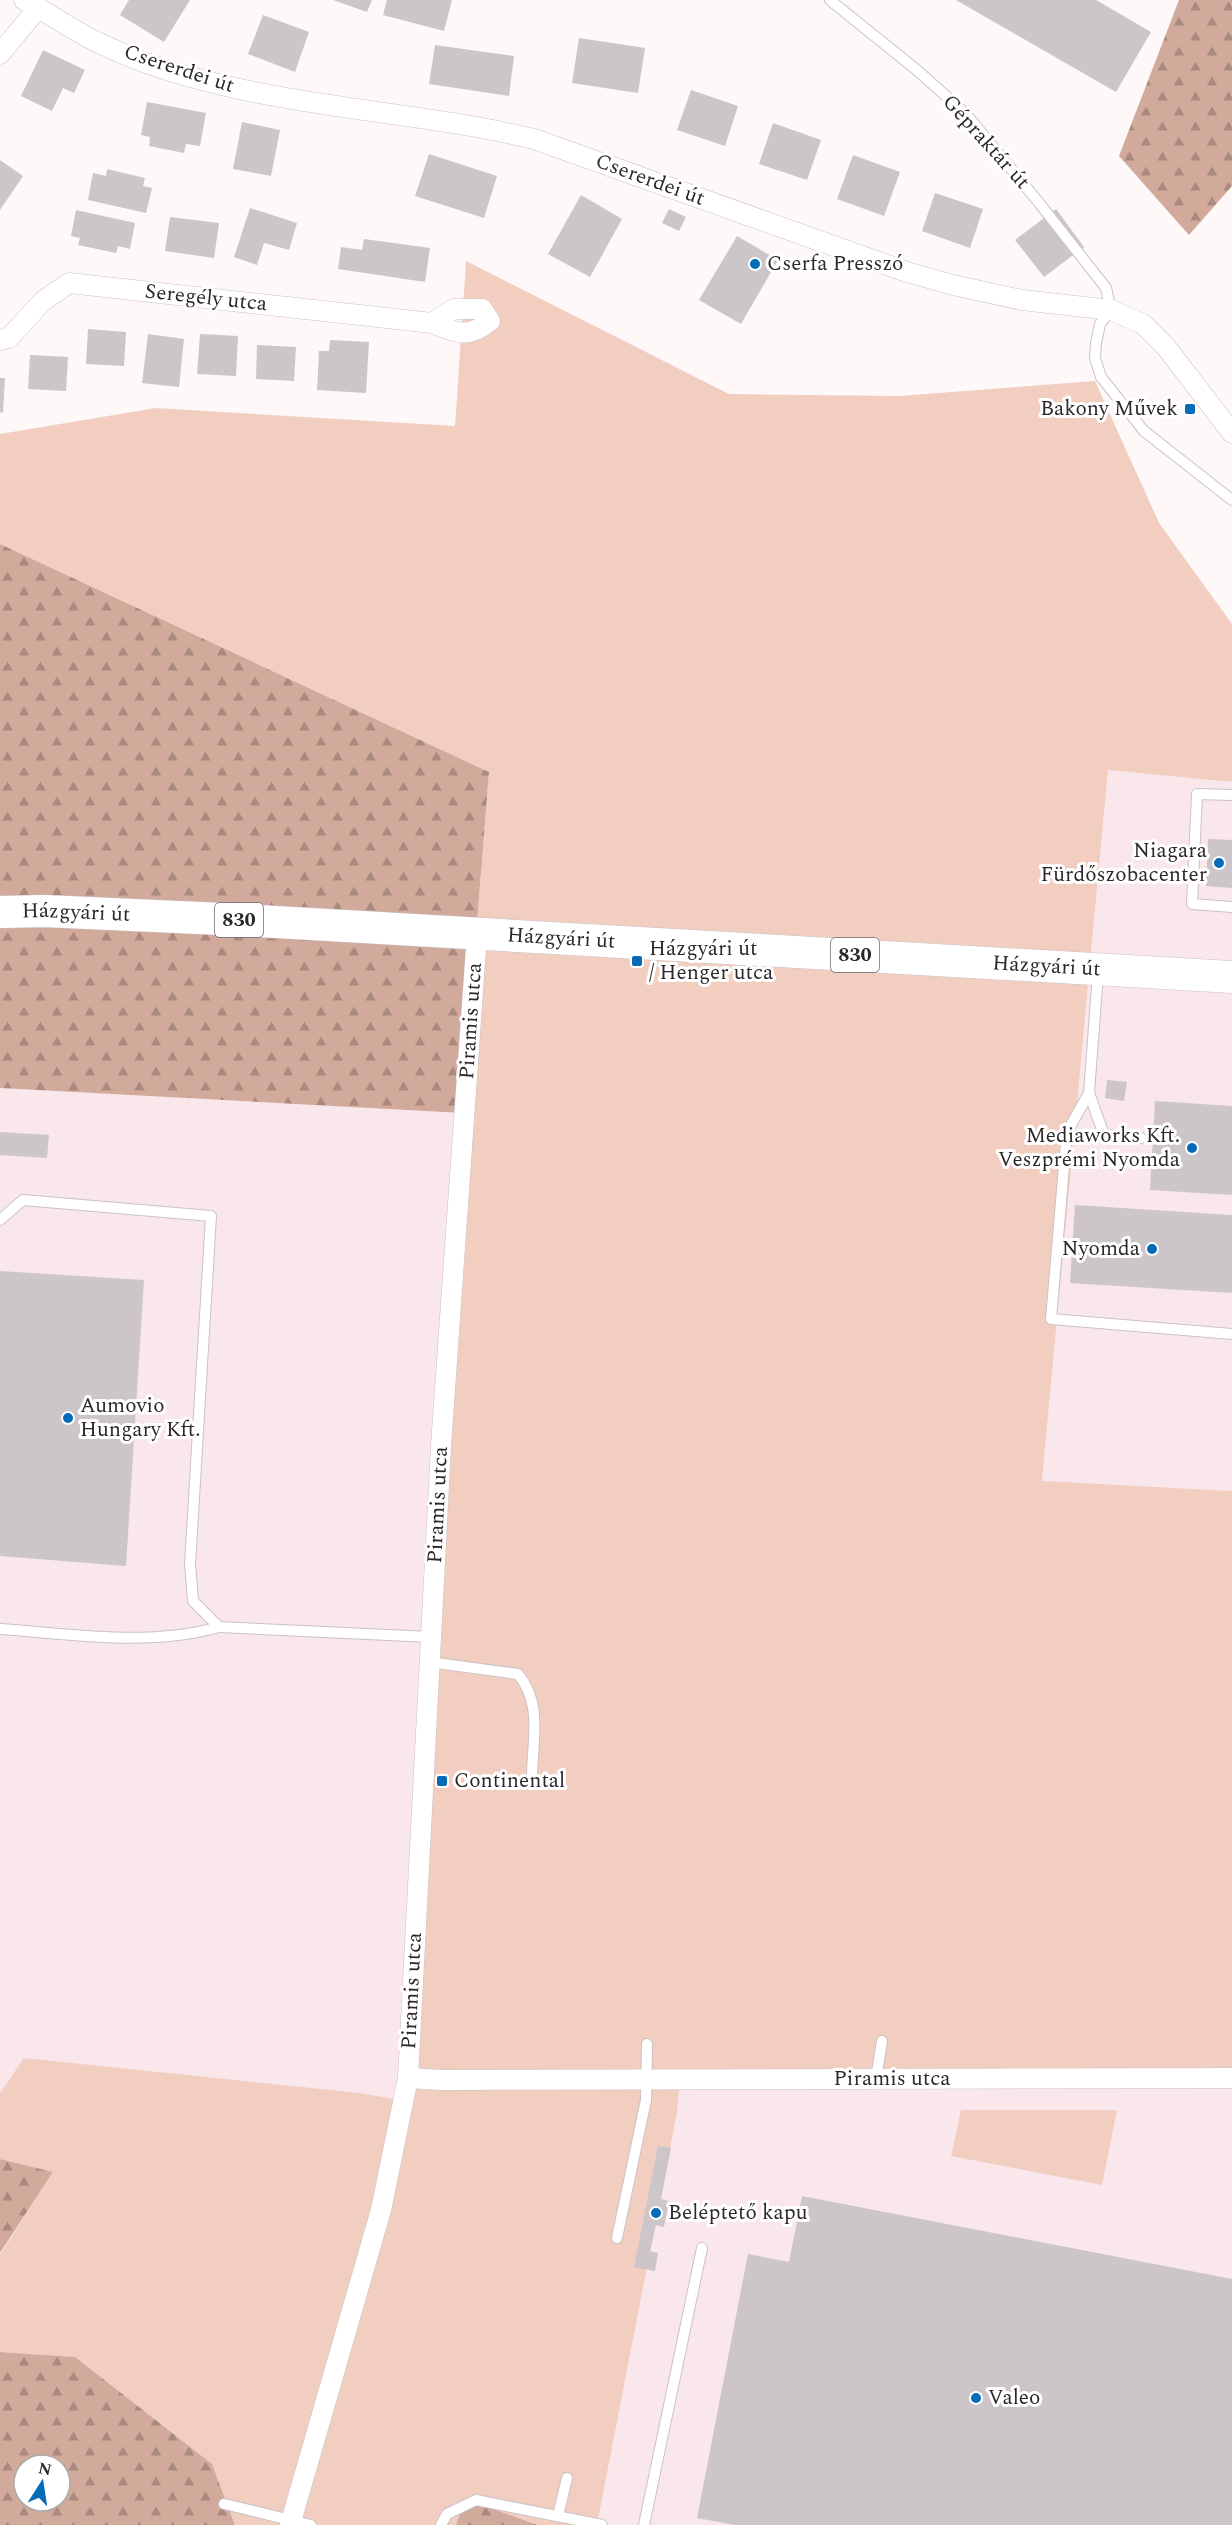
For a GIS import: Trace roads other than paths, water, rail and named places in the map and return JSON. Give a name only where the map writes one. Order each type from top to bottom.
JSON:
[{"type":"main road","name":"Házgyári út","points":[[0,912],[44,911],[222,919],[1232,977]]},
{"type":"street","name":"Csererdei út","points":[[31,4],[95,41],[153,65],[201,80],[265,95],[482,126],[534,139],[907,272],[1022,300],[1111,310],[1143,324],[1166,347],[1232,433]]},
{"type":"street","points":[[0,54],[31,4]]},
{"type":"street","name":"Seregély utca","points":[[0,340],[9,338],[43,301],[69,283],[432,323]]},
{"type":"street","name":"Piramis utca","points":[[291,2522],[342,2352],[381,2210],[408,2078],[441,1446],[477,934]]},
{"type":"street","name":"Piramis utca","points":[[408,2078],[442,2080],[1232,2078]]},
{"type":"lane","name":"Gépraktár út","points":[[830,0],[918,70],[966,114],[1106,288],[1111,310]]},
{"type":"lane","points":[[1111,310],[1100,324],[1096,344],[1095,358],[1101,377],[1144,431],[1232,500]]},
{"type":"lane","points":[[1232,795],[1197,794],[1192,904],[1232,907]]},
{"type":"lane","points":[[1098,969],[1089,1093],[1104,1134],[1141,1138]]},
{"type":"lane","points":[[1089,1093],[1067,1132],[1051,1319],[1232,1334]]},
{"type":"lane","points":[[0,1220],[23,1200],[211,1216],[190,1564],[193,1601],[219,1627]]},
{"type":"lane","points":[[0,1629],[146,1638],[192,1635],[219,1627],[431,1637]]},
{"type":"lane","points":[[429,1662],[518,1674],[529,1687],[534,1703],[532,1774]]},
{"type":"lane","points":[[876,2079],[882,2040]]},
{"type":"lane","points":[[616,2238],[646,2100],[647,2043]]},
{"type":"lane","points":[[644,2525],[702,2248]]},
{"type":"lane","points":[[558,2516],[567,2478]]},
{"type":"lane","points":[[441,2525],[447,2514],[476,2500],[602,2525]]},
{"type":"lane","points":[[224,2504],[311,2525]]},
{"type":"place","name":"Cserfa Presszó","points":[[755,264]]},
{"type":"place","name":"Bakony Művek","points":[[1190,409]]},
{"type":"place","name":"Niagara Fürdőszobacenter","points":[[1219,863]]},
{"type":"place","name":"Házgyári út / Henger utca","points":[[637,961]]},
{"type":"place","name":"Mediaworks Kft. Veszprémi Nyomda","points":[[1192,1148]]},
{"type":"place","name":"Nyomda","points":[[1152,1249]]},
{"type":"place","name":"Aumovio Hungary Kft.","points":[[68,1418]]},
{"type":"place","name":"Continental","points":[[442,1781]]},
{"type":"place","name":"Beléptető kapu","points":[[656,2213]]},
{"type":"place","name":"Valeo","points":[[976,2398]]}]
